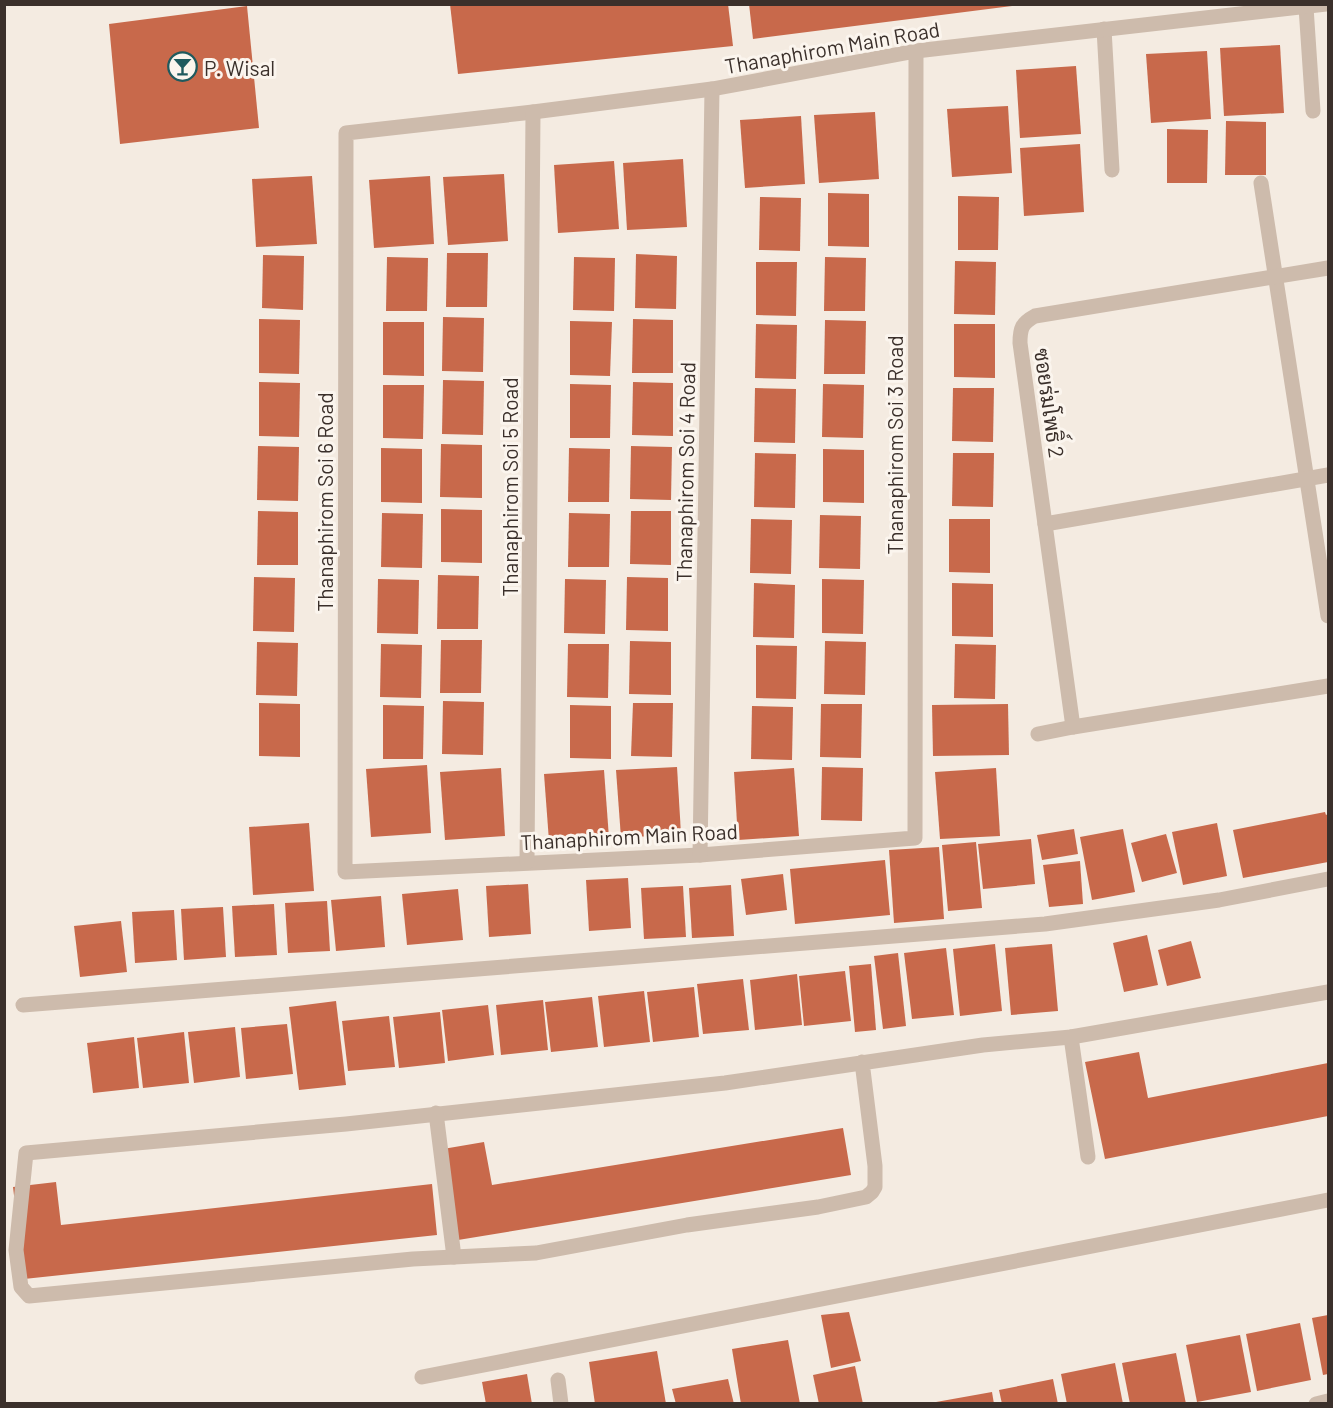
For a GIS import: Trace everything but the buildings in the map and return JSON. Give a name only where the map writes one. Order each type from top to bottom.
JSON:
[{"type":"street","name":"Thanaphirom Main Road","points":[[346,133],[712,89],[916,51],[1326,4]]},
{"type":"street","points":[[1306,7],[1312,111]]},
{"type":"street","points":[[1104,29],[1112,170]]},
{"type":"street","name":"Thanaphirom Soi 3 Road","points":[[915,838],[916,51]]},
{"type":"street","name":"Thanaphirom Soi 4 Road","points":[[700,855],[712,89]]},
{"type":"street","name":"Thanaphirom Soi 5 Road","points":[[527,862],[533,112]]},
{"type":"street","name":"Thanaphirom Soi 6 Road","points":[[345,872],[346,133]]},
{"type":"street","points":[[1261,183],[1274,278],[1329,616]]},
{"type":"street","name":"ซอยร่มโพธิ์ 2","points":[[1073,727],[1020,343],[1020,329],[1025,321],[1035,316],[1329,268]]},
{"type":"street","points":[[1045,524],[1329,475]]},
{"type":"street","points":[[1038,734],[1329,686]]},
{"type":"street","name":"Thanaphirom Main Road","points":[[345,872],[700,855],[915,838]]},
{"type":"street","points":[[23,1005],[1045,924],[1219,900],[1329,879]]},
{"type":"street","points":[[862,1062],[875,1187],[866,1197],[818,1207],[687,1225],[536,1253],[413,1259],[29,1296],[21,1287],[16,1250],[26,1153],[725,1083],[862,1062],[983,1045],[1071,1037],[1329,992]]},
{"type":"street","points":[[1071,1037],[1088,1157]]},
{"type":"street","points":[[436,1113],[454,1257]]},
{"type":"street","points":[[422,1377],[1329,1200]]},
{"type":"street","points":[[558,1380],[561,1404]]},
{"type":"street","points":[[1316,1404],[1329,1401]]},
{"type":"place","name":"P. Wisal","points":[[183,67]]}]
